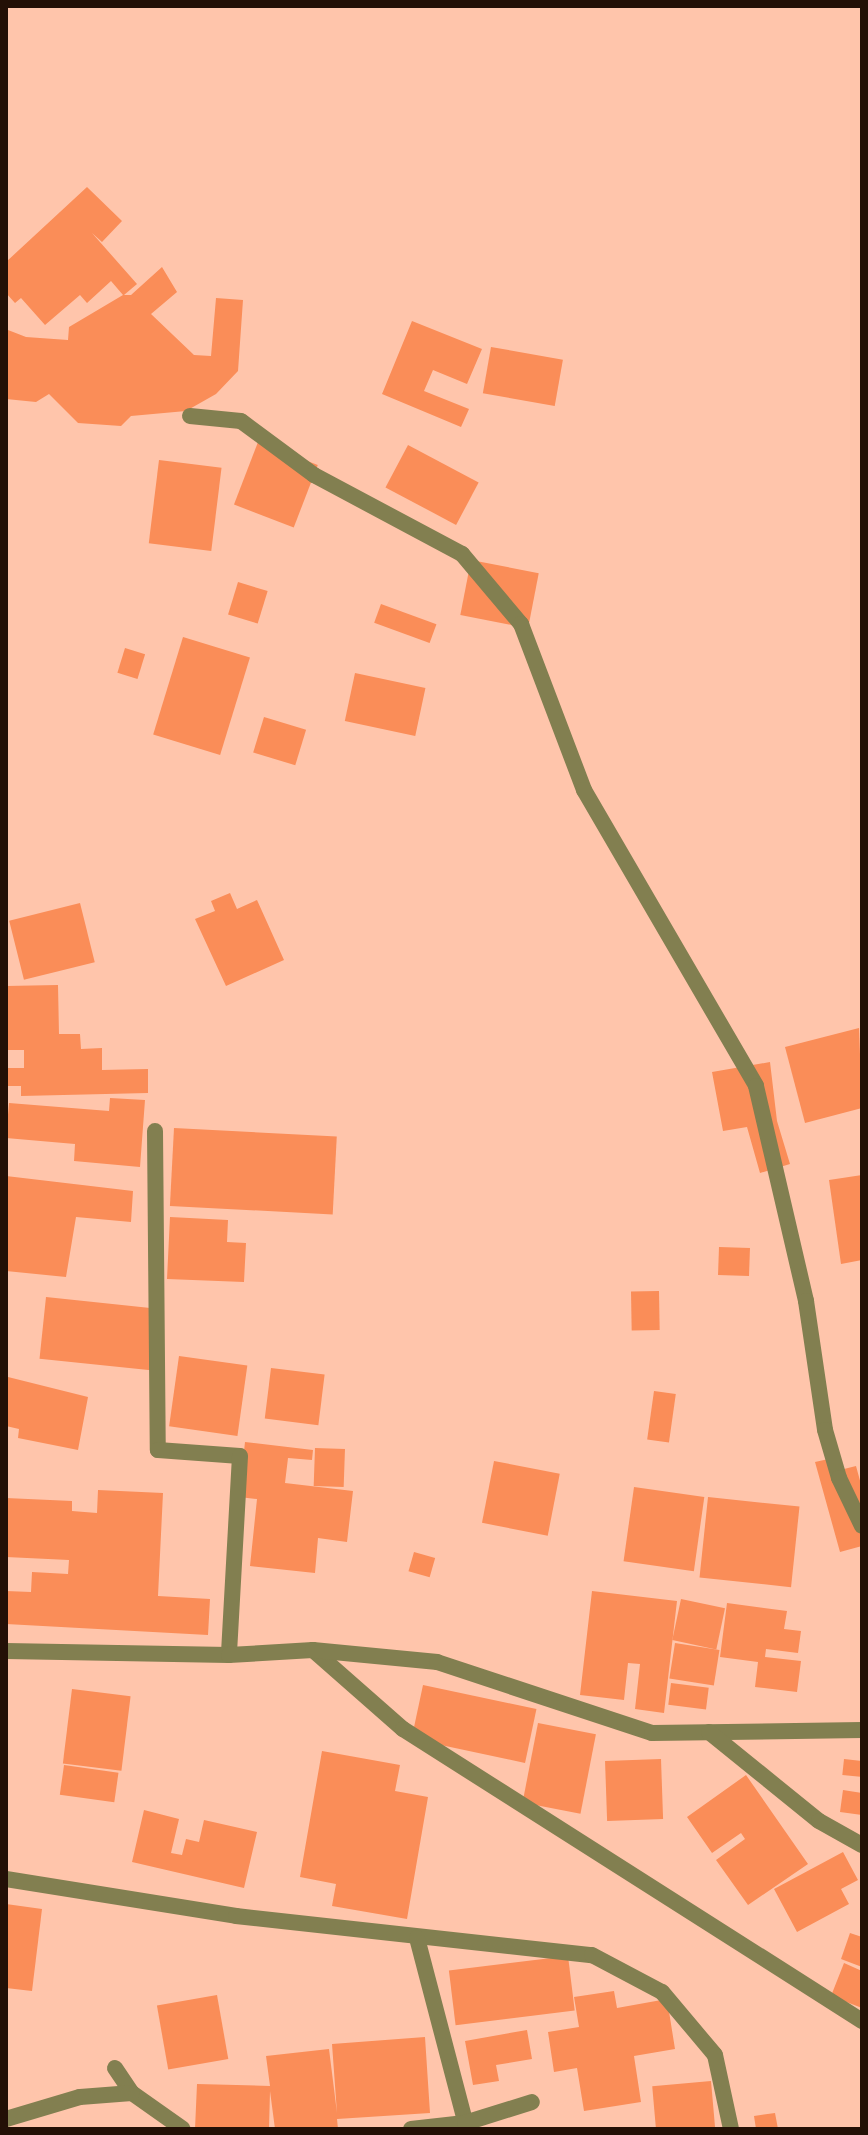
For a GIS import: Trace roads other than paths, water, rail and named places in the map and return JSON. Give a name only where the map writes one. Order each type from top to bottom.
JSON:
[{"type":"street","points":[[190,416],[241,421],[314,475],[462,554],[521,624],[584,790],[756,1086],[806,1301],[825,1430],[839,1478],[862,1526]]},
{"type":"street","points":[[155,1131],[158,1450],[240,1456],[229,1655]]},
{"type":"street","points":[[313,1650],[403,1729],[862,2021]]},
{"type":"street","points":[[6,1651],[229,1655],[313,1650],[437,1662],[652,1733],[862,1730]]},
{"type":"street","points":[[709,1732],[819,1821],[862,1845]]},
{"type":"street","points":[[6,1879],[236,1916],[592,1955],[662,1992],[715,2055],[731,2129]]},
{"type":"street","points":[[417,1938],[466,2126]]},
{"type":"street","points":[[115,2068],[132,2093],[183,2129]]},
{"type":"street","points":[[6,2119],[80,2097],[132,2093]]},
{"type":"street","points":[[411,2129],[466,2126],[532,2102]]}]
